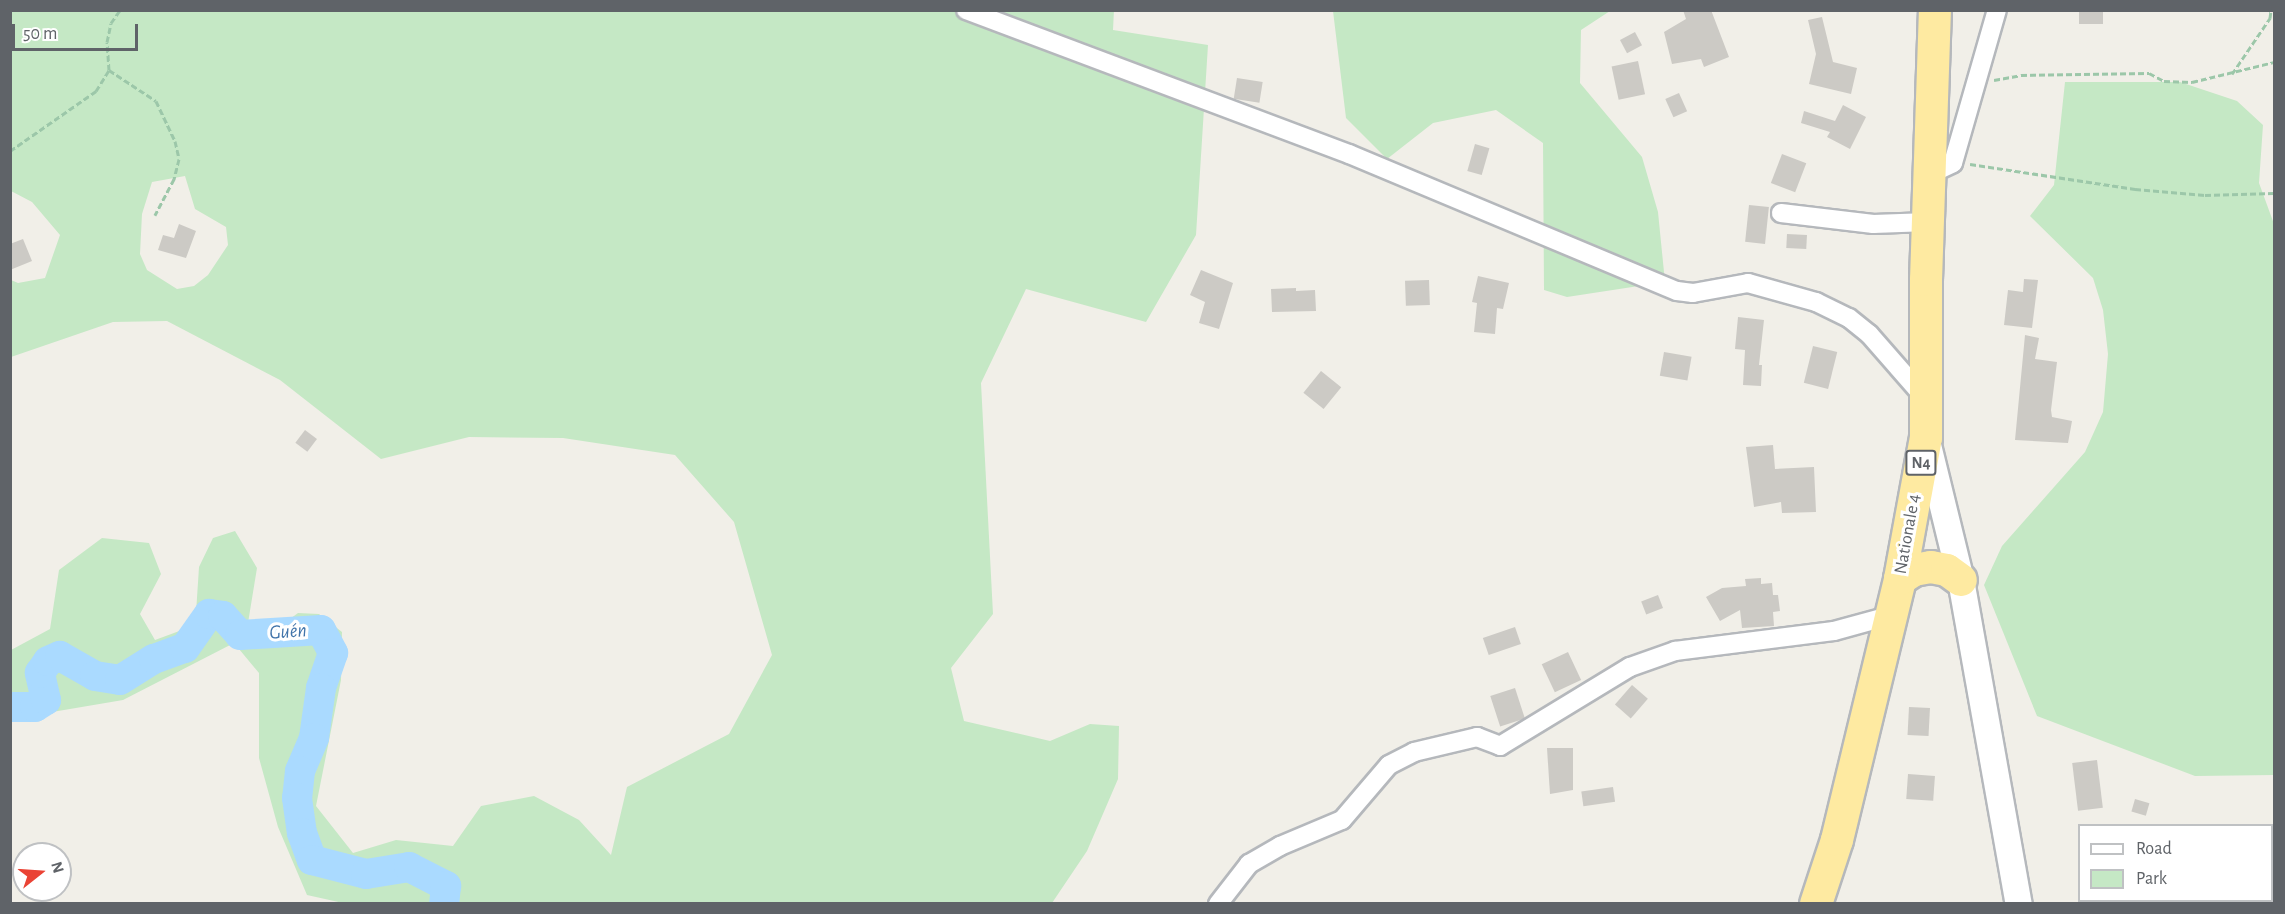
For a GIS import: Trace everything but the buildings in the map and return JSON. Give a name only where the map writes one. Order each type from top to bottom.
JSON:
[{"type":"highway","name":"Nationale 4","points":[[1816,903],[1837,840],[1892,615],[1926,438],[1924,398],[1929,222],[1942,168],[1935,10]]},
{"type":"highway","points":[[1900,579],[1914,570],[1931,567],[1947,570],[1961,580]]},
{"type":"main road","points":[[1926,438],[1961,580],[2019,903]]},
{"type":"street","points":[[966,10],[1349,154],[1677,291],[1693,293],[1748,283],[1816,302],[1849,318],[1869,334],[1924,398]]},
{"type":"street","points":[[1942,168],[1975,81],[1996,10]]},
{"type":"street","points":[[1781,213],[1873,224],[1929,222]]},
{"type":"street","points":[[1218,903],[1249,864],[1280,846],[1342,820],[1389,765],[1414,752],[1477,737],[1500,746],[1630,667],[1675,651],[1834,631],[1892,615]]},
{"type":"path","points":[[10,151],[40,128],[84,102],[110,70],[107,42],[111,22],[120,10]]},
{"type":"path","points":[[2232,74],[2270,18],[2271,10]]},
{"type":"path","points":[[1975,81],[2021,75],[2149,73],[2164,81],[2192,82],[2274,62]]},
{"type":"path","points":[[110,70],[156,101],[175,141],[179,159],[174,179],[155,215]]},
{"type":"path","points":[[1942,168],[2205,195],[2274,193]]},
{"type":"green space","points":[[1114,10],[1113,30],[1208,45],[1196,235],[1146,322],[1026,289],[981,383],[993,614],[951,668],[964,721],[1050,741],[1090,724],[1119,726],[1118,779],[1087,851],[1052,903],[343,903],[307,895],[278,827],[259,758],[259,673],[234,643],[123,700],[11,719],[11,650],[50,629],[59,570],[102,538],[149,543],[161,574],[140,614],[155,640],[182,630],[196,613],[199,567],[213,538],[235,531],[257,568],[248,623],[267,636],[298,613],[319,614],[342,632],[341,680],[316,806],[353,853],[396,840],[453,846],[481,806],[534,796],[579,820],[611,855],[627,787],[729,734],[772,655],[734,522],[675,455],[563,438],[469,437],[381,459],[280,380],[167,321],[113,322],[11,357],[11,280],[18,283],[45,278],[60,235],[32,202],[11,191],[11,11]],"holes":[[[185,176],[195,209],[226,227],[228,245],[208,275],[194,286],[177,289],[147,270],[140,254],[142,214],[152,182]]]},
{"type":"green space","points":[[1333,11],[1610,11],[1581,30],[1580,83],[1642,157],[1658,212],[1665,282],[1567,297],[1544,290],[1543,143],[1496,110],[1433,123],[1387,159],[1346,118]]},
{"type":"green space","points":[[2065,82],[2180,82],[2237,101],[2263,125],[2259,183],[2274,224],[2274,775],[2195,776],[2037,716],[1984,585],[2002,546],[2085,452],[2103,412],[2108,354],[2103,310],[2093,278],[2030,216],[2054,185]]},
{"type":"waterway","name":"Guén","points":[[10,707],[35,707],[46,700],[40,673],[48,661],[60,656],[95,676],[120,680],[154,659],[185,648],[209,614],[223,616],[240,635],[321,630],[333,653],[321,688],[314,738],[300,771],[297,798],[302,833],[312,860],[366,874],[409,867],[446,886],[444,904]]}]
